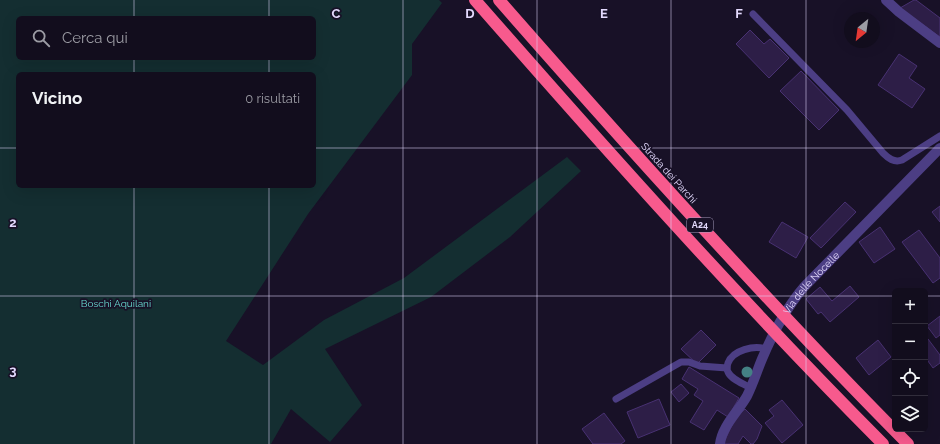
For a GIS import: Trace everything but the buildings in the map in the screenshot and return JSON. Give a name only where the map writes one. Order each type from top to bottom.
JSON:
[{"type":"highway","name":"A24","points":[[475,0],[654,203],[751,308],[883,444]]},
{"type":"highway","name":"Strada dei Parchi","points":[[500,0],[663,185],[850,385],[908,444]]},
{"type":"street","points":[[886,0],[899,12],[940,43]]},
{"type":"street","name":"Via delle Nocelle","points":[[720,444],[724,431],[751,388],[766,349],[785,314],[804,287],[940,148]]},
{"type":"lane","points":[[753,14],[846,110],[882,153],[889,158],[896,161],[902,160],[940,136]]},
{"type":"lane","points":[[751,388],[730,376],[727,368],[730,358],[738,351],[760,348],[766,349]]},
{"type":"lane","points":[[616,399],[681,362],[689,362],[700,366],[727,368]]},
{"type":"green space","name":"Boschi Aquilani","points":[[0,0],[439,0],[442,3],[412,44],[412,75],[308,214],[226,341],[263,365],[324,320],[404,278],[567,157],[581,171],[510,237],[431,297],[325,349],[362,405],[330,442],[291,409],[271,444],[0,444]]}]
